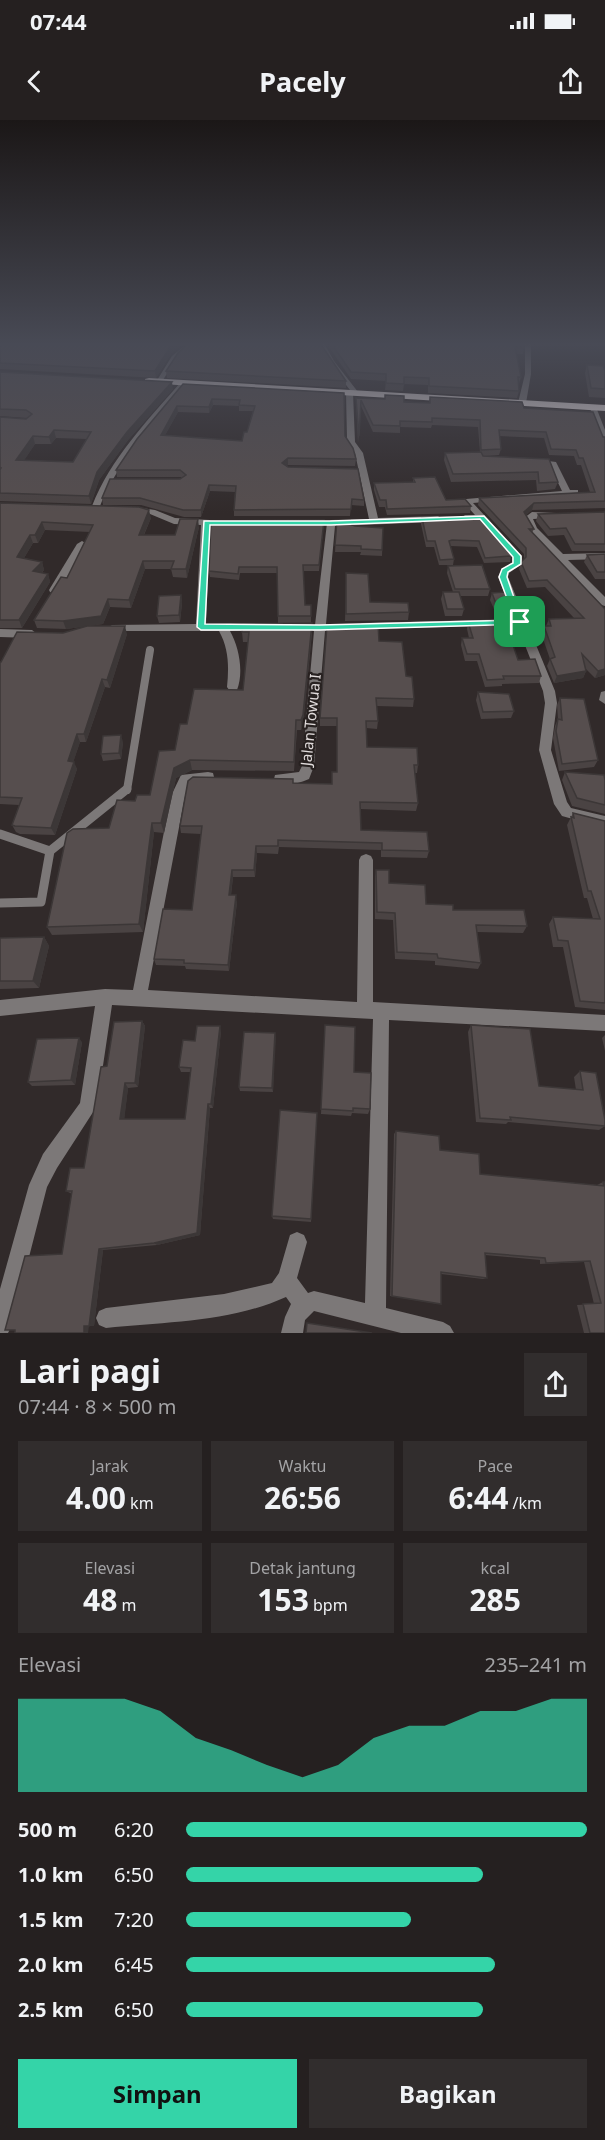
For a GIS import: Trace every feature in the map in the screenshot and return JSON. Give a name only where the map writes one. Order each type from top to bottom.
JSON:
[{"type":"highway","points":[[470,400],[605,408]]},
{"type":"street","points":[[95,509],[105,481],[134,440],[169,400]]},
{"type":"street","points":[[352,400],[351,442],[359,453],[374,521]]},
{"type":"street","points":[[592,407],[605,440]]},
{"type":"street","points":[[528,461],[552,463],[571,493],[469,501],[469,504],[517,556],[517,564],[505,571],[503,577],[549,691],[551,703],[545,750],[561,804],[567,812],[605,822]]},
{"type":"street","points":[[354,471],[364,471]]},
{"type":"street","points":[[105,481],[116,481]]},
{"type":"street","points":[[71,508],[106,509]]},
{"type":"street","points":[[129,510],[152,512],[174,521],[237,524]]},
{"type":"street","points":[[563,514],[532,515],[528,519],[533,529],[605,603]]},
{"type":"street","points":[[320,523],[482,517]]},
{"type":"street","points":[[201,627],[206,523]]},
{"type":"street","name":"Jalan Towua I","points":[[261,778],[295,779],[304,775],[308,766],[331,523]]},
{"type":"street","points":[[49,597],[82,543]]},
{"type":"street","points":[[559,557],[605,556]]},
{"type":"street","points":[[299,627],[520,622]]},
{"type":"street","points":[[222,627],[232,641],[235,656],[233,687]]},
{"type":"street","points":[[100,629],[266,627]]},
{"type":"street","points":[[0,633],[28,629],[45,635]]},
{"type":"street","points":[[139,998],[182,783],[192,777],[226,777]]},
{"type":"street","points":[[366,860],[373,1012],[375,1315]]},
{"type":"street","points":[[0,1327],[38,1185],[50,1161],[88,1106],[105,997]]},
{"type":"street","points":[[0,1008],[105,997],[605,1023]]},
{"type":"street","points":[[106,1318],[255,1299],[280,1290],[286,1280],[297,1242]]},
{"type":"street","points":[[286,1280],[304,1305]]},
{"type":"street","points":[[292,1333],[295,1313],[304,1305],[314,1301],[443,1333]]},
{"type":"lane","points":[[0,903],[41,902],[50,851],[127,791],[150,650]]},
{"type":"lane","points":[[0,834],[50,851]]},
{"type":"building","points":[[0,400],[156,400],[127,432],[97,472],[89,496],[0,493],[0,417],[26,419],[32,414],[26,410],[0,409]],"holes":[[[54,430],[91,432],[73,462],[16,460],[33,436],[49,437]]]},
{"type":"building","points":[[170,400],[212,400],[209,407],[177,406],[161,435],[242,441],[255,406],[239,405],[240,400],[229,400],[344,400],[345,436],[353,448],[356,459],[288,458],[282,463],[288,467],[358,469],[364,500],[352,499],[351,509],[234,510],[236,486],[209,485],[201,510],[183,510],[140,498],[102,498],[110,479],[180,479],[186,475],[180,470],[116,470],[137,439]]},
{"type":"building","points":[[356,400],[404,400],[404,402],[430,403],[430,400],[478,400],[522,402],[524,408],[593,412],[603,437],[605,437],[605,501],[534,503],[524,512],[534,529],[529,529],[605,609],[605,669],[598,671],[582,654],[586,671],[557,676],[550,659],[555,657],[544,626],[551,626],[549,619],[584,618],[547,580],[529,581],[521,562],[526,557],[526,548],[479,498],[595,492],[583,458],[579,458],[576,450],[551,449],[546,432],[499,430],[501,449],[481,450],[480,420],[432,418],[432,422],[400,421],[400,426],[373,425],[361,400],[359,436]]},
{"type":"building","points":[[481,452],[483,456],[549,459],[558,482],[539,483],[538,472],[453,474],[445,453]]},
{"type":"building","points":[[435,477],[446,500],[465,499],[471,506],[387,509],[386,500],[380,500],[374,483],[415,482],[413,478]]},
{"type":"building","points":[[0,503],[139,507],[149,510],[139,535],[175,535],[180,519],[198,519],[186,569],[171,569],[174,561],[143,561],[129,600],[108,599],[101,616],[63,621],[34,620],[61,577],[67,578],[93,525],[42,522],[35,535],[30,535],[17,557],[42,562],[33,571],[48,574],[19,620],[0,620]]},
{"type":"building","points":[[605,512],[605,544],[575,544],[566,528],[550,529],[538,514]]},
{"type":"building","points":[[480,517],[511,551],[511,556],[485,558],[479,541],[452,540],[449,541],[454,559],[440,560],[435,541],[427,541],[422,518]]},
{"type":"building","points":[[324,520],[319,565],[303,565],[305,605],[311,605],[311,616],[278,616],[277,567],[239,567],[238,574],[209,571],[211,521]]},
{"type":"building","points":[[337,520],[350,520],[349,524],[355,526],[383,528],[382,550],[335,545]]},
{"type":"building","points":[[605,554],[605,572],[597,572],[587,555]]},
{"type":"building","points":[[482,565],[490,589],[455,589],[448,566]]},
{"type":"building","points":[[346,573],[368,574],[370,602],[408,603],[409,612],[346,614]]},
{"type":"building","points":[[443,592],[459,592],[464,609],[447,609]]},
{"type":"building","points":[[505,592],[512,609],[498,609],[492,593]]},
{"type":"building","points":[[181,595],[179,615],[157,616],[159,596]]},
{"type":"building","points":[[505,621],[518,660],[535,659],[541,676],[503,676],[504,679],[487,680],[479,654],[467,654],[462,638],[473,638],[468,622]]},
{"type":"building","points":[[312,623],[303,715],[301,720],[296,720],[294,762],[190,760],[174,768],[161,823],[152,823],[139,924],[47,927],[67,833],[73,829],[109,828],[117,800],[135,801],[137,795],[150,795],[159,751],[175,750],[180,724],[187,724],[194,689],[243,690],[249,632],[242,632],[243,624]]},
{"type":"building","points":[[378,624],[379,641],[402,642],[406,676],[412,677],[414,699],[376,698],[378,721],[366,721],[367,747],[417,748],[418,765],[414,765],[418,803],[360,802],[361,830],[427,832],[429,851],[382,850],[382,843],[278,840],[278,846],[256,846],[254,870],[232,870],[229,895],[236,895],[228,965],[154,959],[163,909],[192,910],[202,826],[180,826],[188,781],[193,777],[293,779],[293,783],[332,784],[332,772],[337,772],[337,718],[320,718],[327,625]]},
{"type":"building","points":[[87,626],[125,626],[107,680],[102,679],[84,734],[77,734],[68,761],[74,762],[51,828],[12,825],[22,798],[0,797],[0,662],[17,632],[63,633]]},
{"type":"building","points":[[478,692],[509,694],[514,711],[483,712]]},
{"type":"building","points":[[560,698],[584,699],[598,760],[562,764],[556,731],[558,719],[562,720]]},
{"type":"building","points":[[121,735],[119,753],[101,754],[103,736]]},
{"type":"building","points":[[565,772],[604,775],[605,805],[577,798]]},
{"type":"building","points":[[573,813],[605,821],[605,1003],[580,1001],[568,941],[558,940],[553,917],[600,919],[591,891],[588,891],[571,817],[574,818]]},
{"type":"building","points":[[376,870],[389,870],[389,883],[425,885],[426,904],[453,905],[453,910],[524,910],[527,926],[476,925],[481,963],[438,958],[437,954],[397,952],[395,913],[377,912]]},
{"type":"building","points":[[44,937],[33,981],[0,981],[0,938]]},
{"type":"building","points":[[142,1021],[135,1083],[125,1083],[120,1119],[185,1119],[191,1068],[179,1067],[183,1040],[195,1041],[197,1026],[220,1026],[211,1104],[208,1104],[197,1233],[154,1243],[99,1249],[89,1326],[84,1326],[84,1333],[15,1333],[15,1330],[5,1330],[25,1256],[62,1254],[72,1191],[66,1191],[70,1168],[84,1168],[101,1067],[107,1066],[114,1022]]},
{"type":"building","points":[[325,1025],[355,1027],[354,1072],[371,1073],[370,1109],[353,1108],[353,1111],[321,1109]]},
{"type":"building","points":[[471,1025],[530,1029],[539,1086],[583,1090],[580,1071],[596,1073],[605,1126],[510,1117],[511,1120],[480,1118]]},
{"type":"building","points":[[244,1032],[275,1033],[272,1088],[239,1087]]},
{"type":"building","points":[[79,1038],[71,1080],[28,1082],[37,1039]]},
{"type":"building","points":[[280,1110],[317,1113],[311,1219],[272,1216]]},
{"type":"building","points":[[396,1131],[439,1136],[440,1150],[479,1154],[480,1174],[604,1186],[603,1182],[605,1182],[605,1333],[590,1333],[583,1304],[601,1303],[590,1261],[546,1263],[545,1258],[485,1253],[487,1278],[441,1272],[441,1304],[392,1296]]},
{"type":"building","points":[[307,1323],[372,1333],[306,1333]]},
{"type":"route","points":[[482,517],[517,556],[517,564],[505,571],[503,577],[520,622],[320,628],[201,627],[206,523],[331,523],[482,517]]}]
